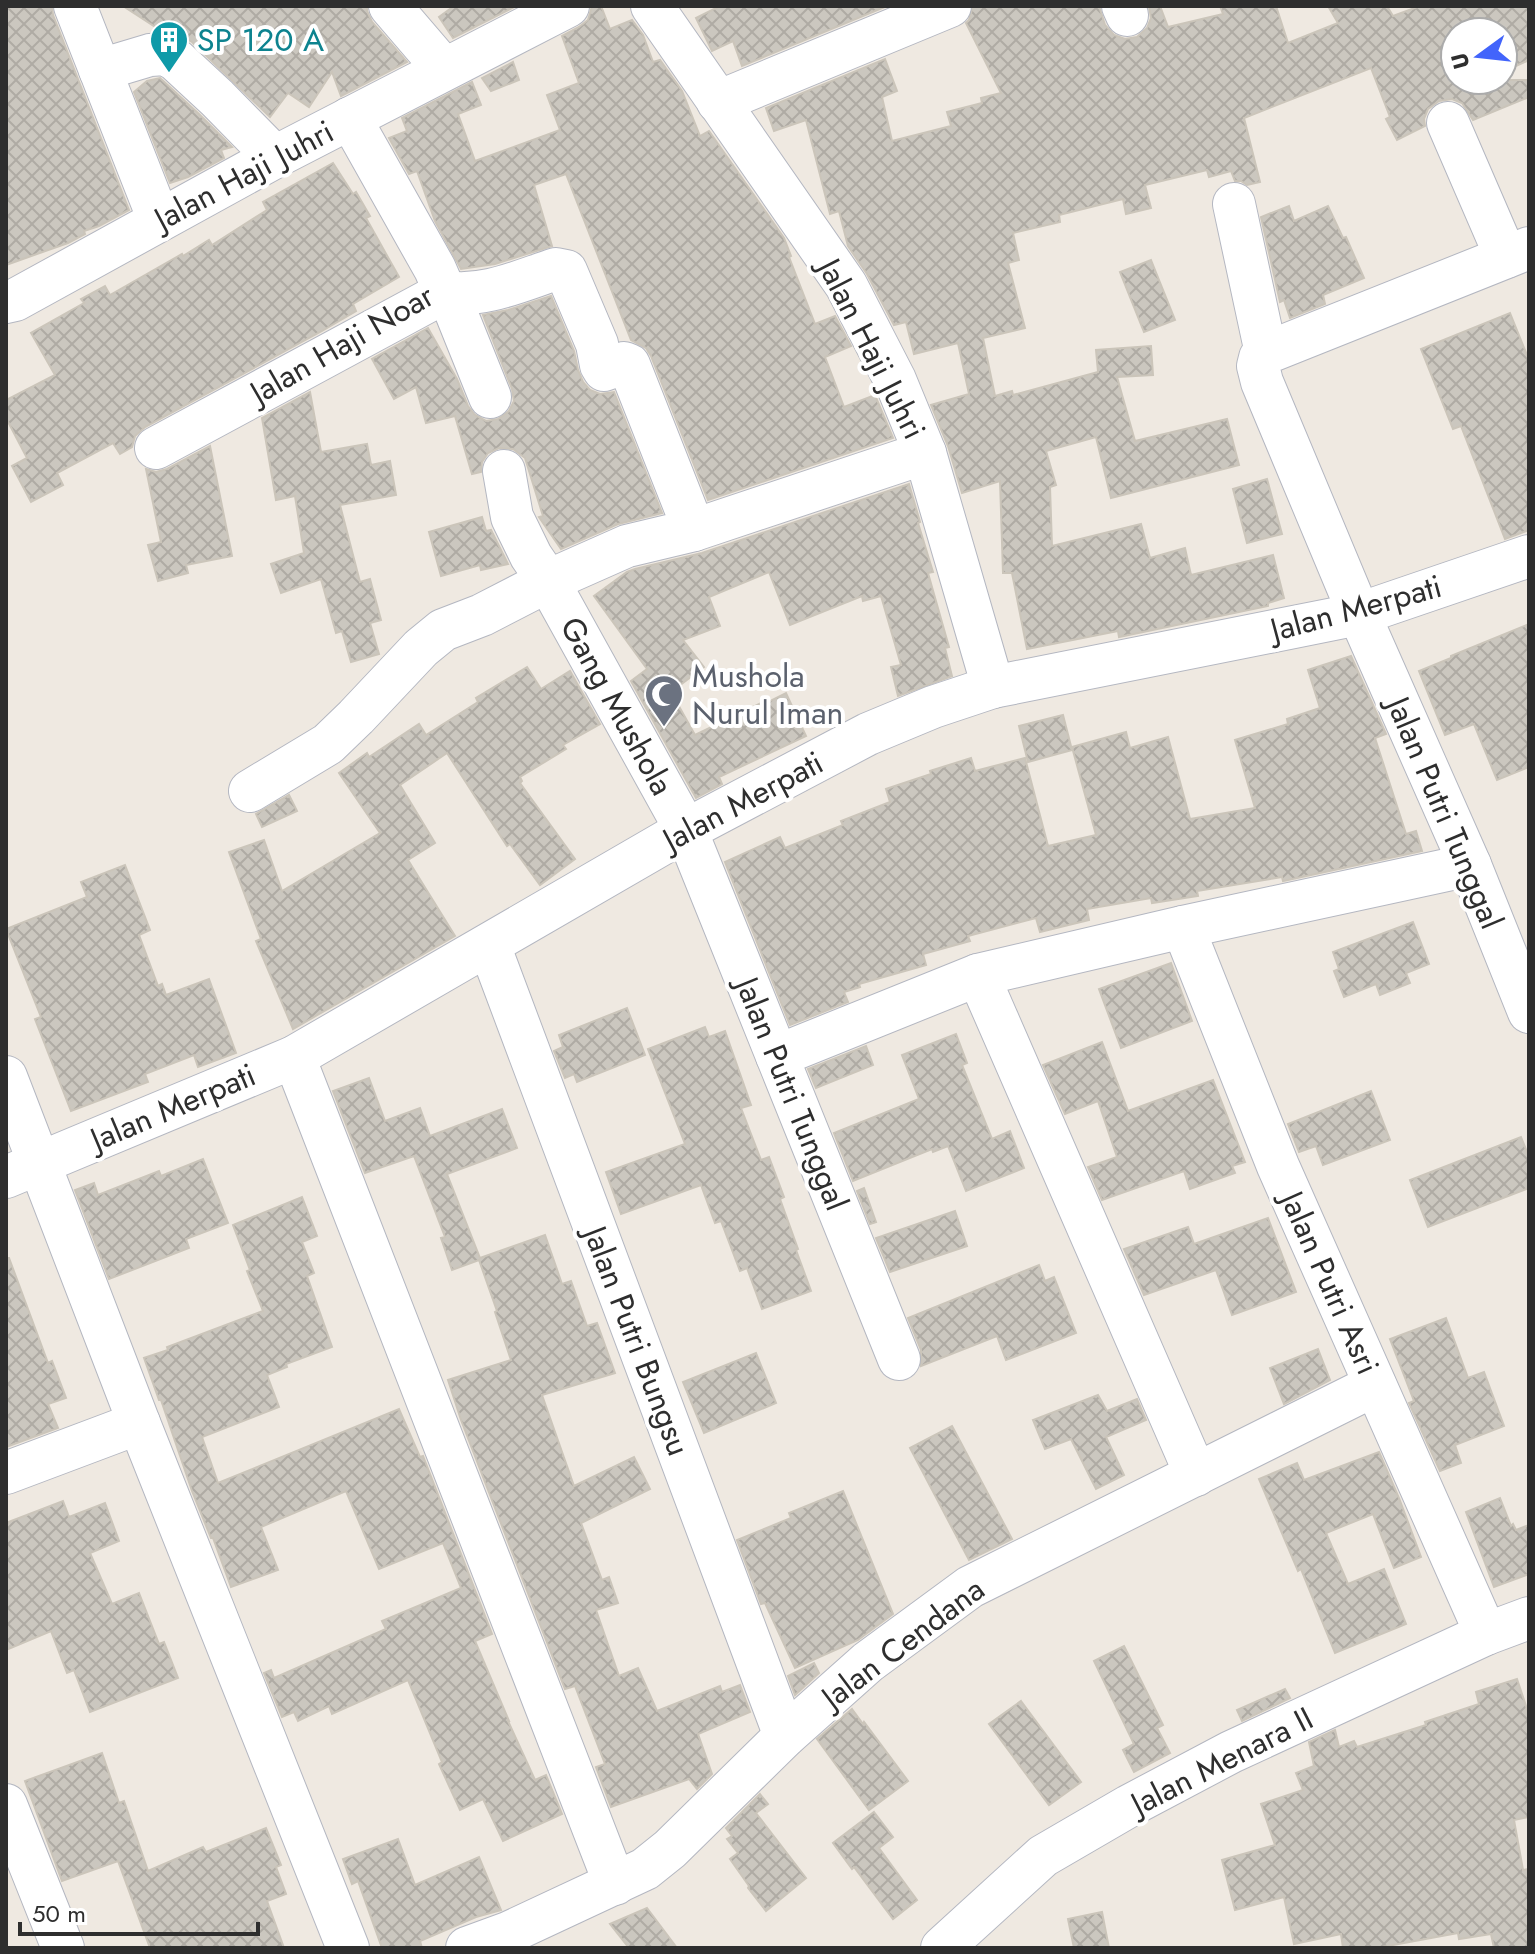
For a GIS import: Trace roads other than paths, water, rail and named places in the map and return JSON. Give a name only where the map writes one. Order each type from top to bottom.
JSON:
[{"type":"street","points":[[75,6],[159,220]]},
{"type":"street","points":[[390,6],[444,69]]},
{"type":"street","name":"Jalan Haji Juhri","points":[[6,302],[15,300],[275,157],[568,6]]},
{"type":"street","name":"Jalan Haji Juhri","points":[[652,6],[846,285],[895,380],[925,453],[993,687]]},
{"type":"street","points":[[718,102],[950,6]]},
{"type":"street","points":[[100,70],[150,55],[165,54],[208,89],[275,157]]},
{"type":"street","name":"Jalan Haji Noar","points":[[156,448],[445,292],[350,118]]},
{"type":"street","points":[[1266,353],[1518,253],[1448,123]]},
{"type":"street","name":"Jalan Putri Tunggal","points":[[1234,204],[1266,353],[1260,358],[1258,366],[1262,382],[1359,614],[1470,865],[1529,1012]]},
{"type":"street","points":[[445,292],[479,293],[556,269],[566,271],[597,344],[604,370],[624,363],[629,365],[694,530]]},
{"type":"street","points":[[445,292],[490,397]]},
{"type":"street","points":[[250,791],[328,744],[421,648],[443,630],[482,615],[627,546],[694,530],[925,453]]},
{"type":"street","name":"Gang Mushola","points":[[504,471],[512,517],[531,556],[548,581],[686,830]]},
{"type":"street","name":"Jalan Merpati","points":[[22,1170],[294,1057],[686,830],[868,734],[933,707],[993,687],[1359,614],[1529,556]]},
{"type":"street","name":"Jalan Putri Tunggal","points":[[686,830],[899,1359]]},
{"type":"street","points":[[777,1056],[978,975],[1470,865]]},
{"type":"street","name":"Jalan Putri Asri","points":[[1183,927],[1278,1166],[1375,1385],[1514,1633]]},
{"type":"street","name":"Jalan Putri Bungsu","points":[[489,945],[785,1736]]},
{"type":"street","points":[[978,975],[1196,1475]]},
{"type":"street","points":[[294,1057],[615,1884]]},
{"type":"street","points":[[6,1077],[22,1170],[139,1423],[348,1948]]},
{"type":"street","name":"Jalan Cendana","points":[[467,1948],[508,1933],[645,1869],[868,1662],[970,1587],[1375,1385]]},
{"type":"street","points":[[6,1473],[139,1423]]},
{"type":"street","name":"Jalan Menara II","points":[[942,1948],[1043,1856],[1129,1806],[1231,1752],[1514,1633]]},
{"type":"street","points":[[6,1805],[63,1948]]},
{"type":"place","name":"SP 120 A","points":[[169,74]]},
{"type":"place","name":"Mushola Nurul Iman","points":[[664,728]]}]
